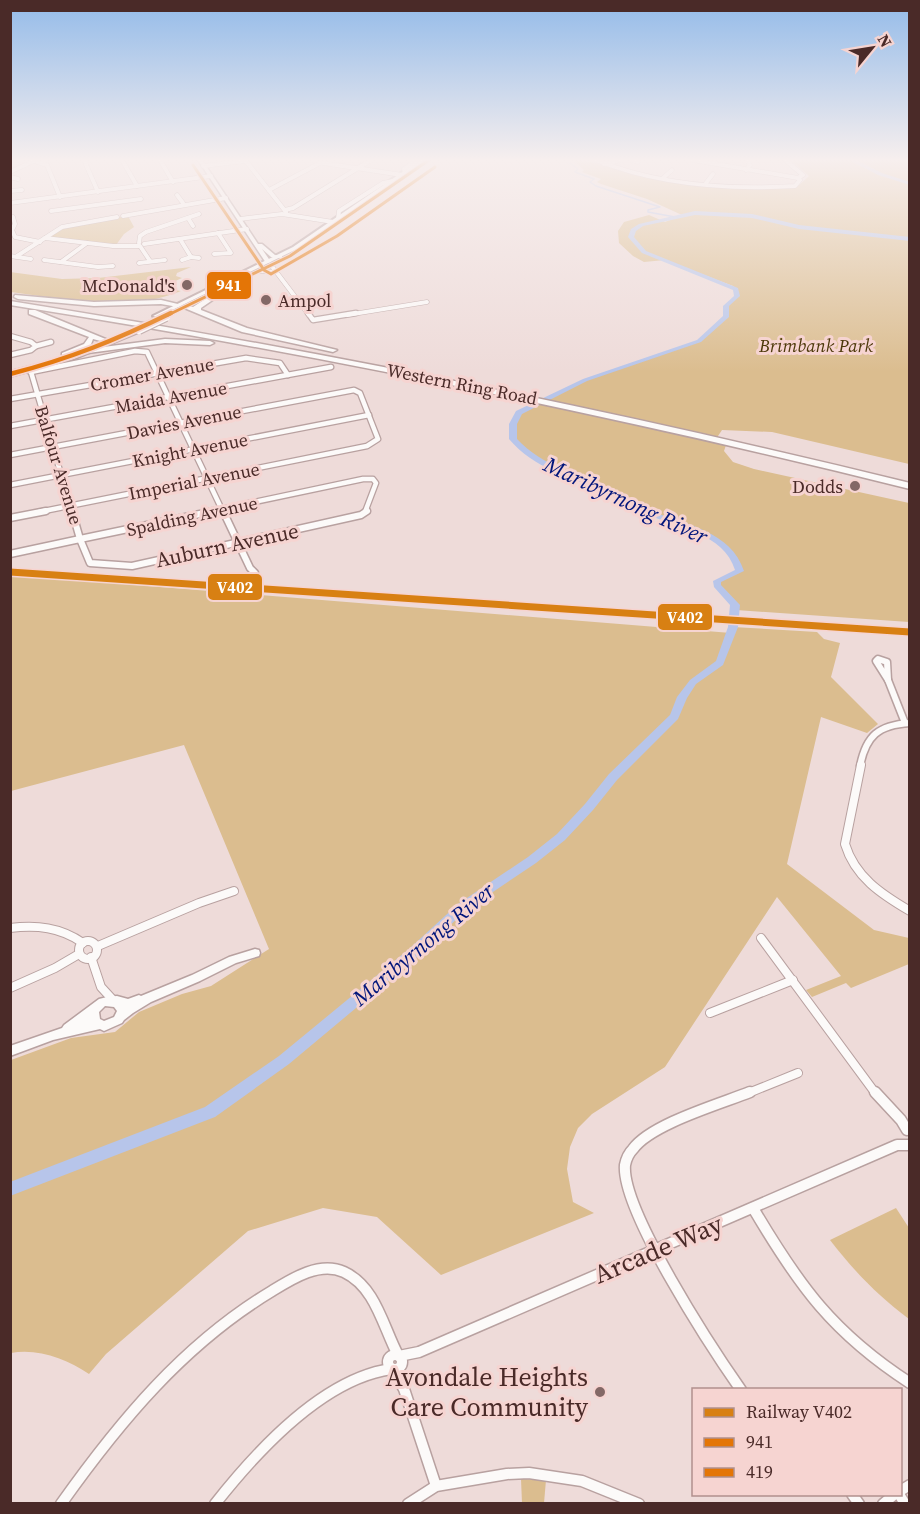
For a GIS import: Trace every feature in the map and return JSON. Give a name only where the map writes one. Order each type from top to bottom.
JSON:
[{"type":"highway","points":[[197,312],[196,308],[200,304],[226,288]]},
{"type":"highway","points":[[10,297],[88,304],[161,302],[183,305],[245,330],[361,360]]},
{"type":"highway","name":"Western Ring Road","points":[[10,297],[195,328],[361,360],[717,436],[909,486]]},
{"type":"highway","points":[[10,305],[44,316],[86,334],[121,344],[165,341],[213,343],[361,360]]},
{"type":"highway","name":"Western Ring Road","points":[[10,305],[185,331],[440,374],[909,479]]},
{"type":"highway","points":[[70,358],[88,344],[91,339],[86,334]]},
{"type":"highway","points":[[88,351],[165,341]]},
{"type":"main road","points":[[248,231],[270,262]]},
{"type":"main road","points":[[10,372],[70,358],[88,351],[156,315],[226,288],[261,271],[270,262],[319,231]]},
{"type":"main road","points":[[70,358],[166,317],[183,305],[315,241],[329,231]]},
{"type":"main road","points":[[252,236],[273,255],[280,256]]},
{"type":"main road","points":[[260,245],[270,262]]},
{"type":"main road","points":[[53,1035],[114,1023],[150,998],[240,956],[255,953]]},
{"type":"main road","points":[[10,1051],[53,1035],[81,1020],[104,1001],[127,1003],[150,998]]},
{"type":"main road","points":[[115,1001],[122,1007],[121,1016]]},
{"type":"main road","points":[[94,1009],[93,1019],[99,1025]]},
{"type":"street","points":[[12,231],[15,237],[40,242]]},
{"type":"street","points":[[16,256],[59,231]]},
{"type":"street","points":[[150,231],[140,236],[141,245],[150,261]]},
{"type":"street","points":[[45,238],[130,246],[235,231]]},
{"type":"street","points":[[218,233],[231,253]]},
{"type":"street","points":[[180,239],[191,257]]},
{"type":"street","points":[[61,262],[87,243]]},
{"type":"street","points":[[214,254],[237,252]]},
{"type":"street","points":[[10,256],[31,259]]},
{"type":"street","points":[[182,260],[191,257],[199,258]]},
{"type":"street","points":[[44,260],[98,267],[113,266]]},
{"type":"street","points":[[139,263],[165,260]]},
{"type":"street","points":[[270,262],[313,320],[426,302]]},
{"type":"street","points":[[270,262],[281,278]]},
{"type":"street","points":[[261,271],[276,272]]},
{"type":"street","points":[[10,336],[31,342],[36,346]]},
{"type":"street","points":[[10,356],[51,342]]},
{"type":"street","points":[[70,358],[143,350],[148,353],[237,543],[255,573]]},
{"type":"street","name":"Cromer Avenue","points":[[10,399],[246,358],[280,363],[288,375]]},
{"type":"street","name":"Balfour Avenue","points":[[29,368],[88,562]]},
{"type":"street","name":"Maida Avenue","points":[[10,426],[331,368]]},
{"type":"street","name":"Davies Avenue","points":[[10,454],[357,390],[369,415]]},
{"type":"street","name":"Imperial Avenue","points":[[10,518],[367,446],[377,441],[378,436],[369,415]]},
{"type":"street","name":"Knight Avenue","points":[[10,485],[369,415]]},
{"type":"street","name":"Spalding Avenue","points":[[10,554],[373,479],[375,485],[365,514]]},
{"type":"street","name":"Auburn Avenue","points":[[88,562],[132,566],[365,514]]},
{"type":"street","points":[[888,680],[907,723],[882,730],[869,739],[864,748],[844,844],[848,859],[856,872],[909,911]]},
{"type":"street","points":[[98,946],[199,903],[234,891]]},
{"type":"street","points":[[10,928],[41,926],[58,929],[83,943]]},
{"type":"street","points":[[761,938],[884,1104],[897,1115],[908,1130]]},
{"type":"street","points":[[90,941],[98,946],[97,952],[91,957],[84,958],[79,954],[78,949],[83,943],[90,941]]},
{"type":"street","points":[[10,988],[79,954]]},
{"type":"street","points":[[91,957],[105,995],[115,1001]]},
{"type":"street","points":[[94,1009],[99,1000],[98,978]]},
{"type":"street","points":[[710,1013],[793,980]]},
{"type":"street","points":[[740,1388],[705,1337],[657,1250],[626,1184],[624,1167],[634,1146],[653,1131],[798,1073]]},
{"type":"street","name":"Arcade Way","points":[[897,1145],[908,1130]]},
{"type":"street","name":"Arcade Way","points":[[215,1503],[251,1458],[296,1416],[346,1386],[419,1352],[897,1145],[909,1144]]},
{"type":"street","points":[[753,1208],[790,1270],[816,1306],[858,1347],[909,1383]]},
{"type":"street","points":[[61,1503],[111,1434],[197,1344],[249,1306],[305,1272],[318,1268],[332,1268],[353,1276],[361,1283],[372,1300],[386,1335],[436,1486]]},
{"type":"street","points":[[408,1503],[436,1486],[507,1474],[529,1473],[582,1481],[639,1503]]},
{"type":"green space","points":[[60,231],[129,231],[116,245],[47,238]]},
{"type":"green space","name":"Brimbank Park","points":[[618,231],[909,231],[909,464],[772,432],[722,430],[714,442],[726,445],[724,451],[733,462],[754,469],[909,503],[909,622],[736,610],[735,605],[717,585],[717,581],[740,571],[736,559],[728,549],[702,533],[646,512],[594,483],[544,464],[522,449],[513,439],[513,424],[519,413],[585,380],[699,341],[724,320],[726,306],[737,295],[733,286],[665,260],[644,262],[633,256],[619,243]]},
{"type":"green space","points":[[191,267],[177,273],[176,276],[182,278],[160,288],[181,291],[161,298],[140,301],[118,303],[75,301],[11,292],[10,272],[62,279],[98,278]]},
{"type":"green space","points":[[11,575],[731,633],[733,627],[817,632],[824,639],[840,643],[831,677],[878,724],[867,733],[821,717],[787,864],[874,930],[909,938],[909,964],[851,988],[846,983],[812,997],[806,990],[841,976],[777,897],[665,1067],[592,1114],[578,1128],[570,1147],[567,1169],[573,1202],[594,1213],[441,1275],[377,1217],[323,1208],[248,1231],[106,1354],[89,1374],[42,1353],[11,1353],[11,1060],[71,1038],[115,1032],[139,1012],[182,994],[211,986],[269,949],[184,745],[11,791]]},
{"type":"green space","points":[[896,1208],[909,1228],[909,1319],[867,1283],[830,1240]]},
{"type":"green space","points":[[521,1479],[546,1480],[544,1503],[522,1503]]},
{"type":"waterway","name":"Maribyrnong River","points":[[10,1189],[210,1112],[284,1060],[413,953],[462,907],[532,860],[561,837],[613,777],[674,717],[682,697],[693,682],[720,663],[733,627],[735,605],[717,585],[717,581],[740,571],[736,559],[728,549],[702,533],[646,512],[611,492],[544,464],[522,449],[513,439],[513,424],[519,413],[585,380],[699,341],[726,317],[726,306],[737,296],[736,289],[644,252],[631,237],[633,231]]},
{"type":"waterway","name":"Maribyrnong River","points":[[833,231],[910,239]]},
{"type":"railway","points":[[10,570],[910,630]]},
{"type":"rail line","name":"V402","points":[[10,572],[910,632]]},
{"type":"transit line","name":"419","points":[[237,231],[264,270],[271,274],[345,231]]},
{"type":"transit line","name":"941","points":[[10,374],[58,362],[107,344],[290,256],[327,231]]},
{"type":"place","name":"McDonald's","points":[[187,285]]},
{"type":"place","name":"Ampol","points":[[266,300]]},
{"type":"place","name":"Dodds","points":[[855,486]]},
{"type":"place","name":"Avondale Heights Care Community","points":[[600,1392]]}]
